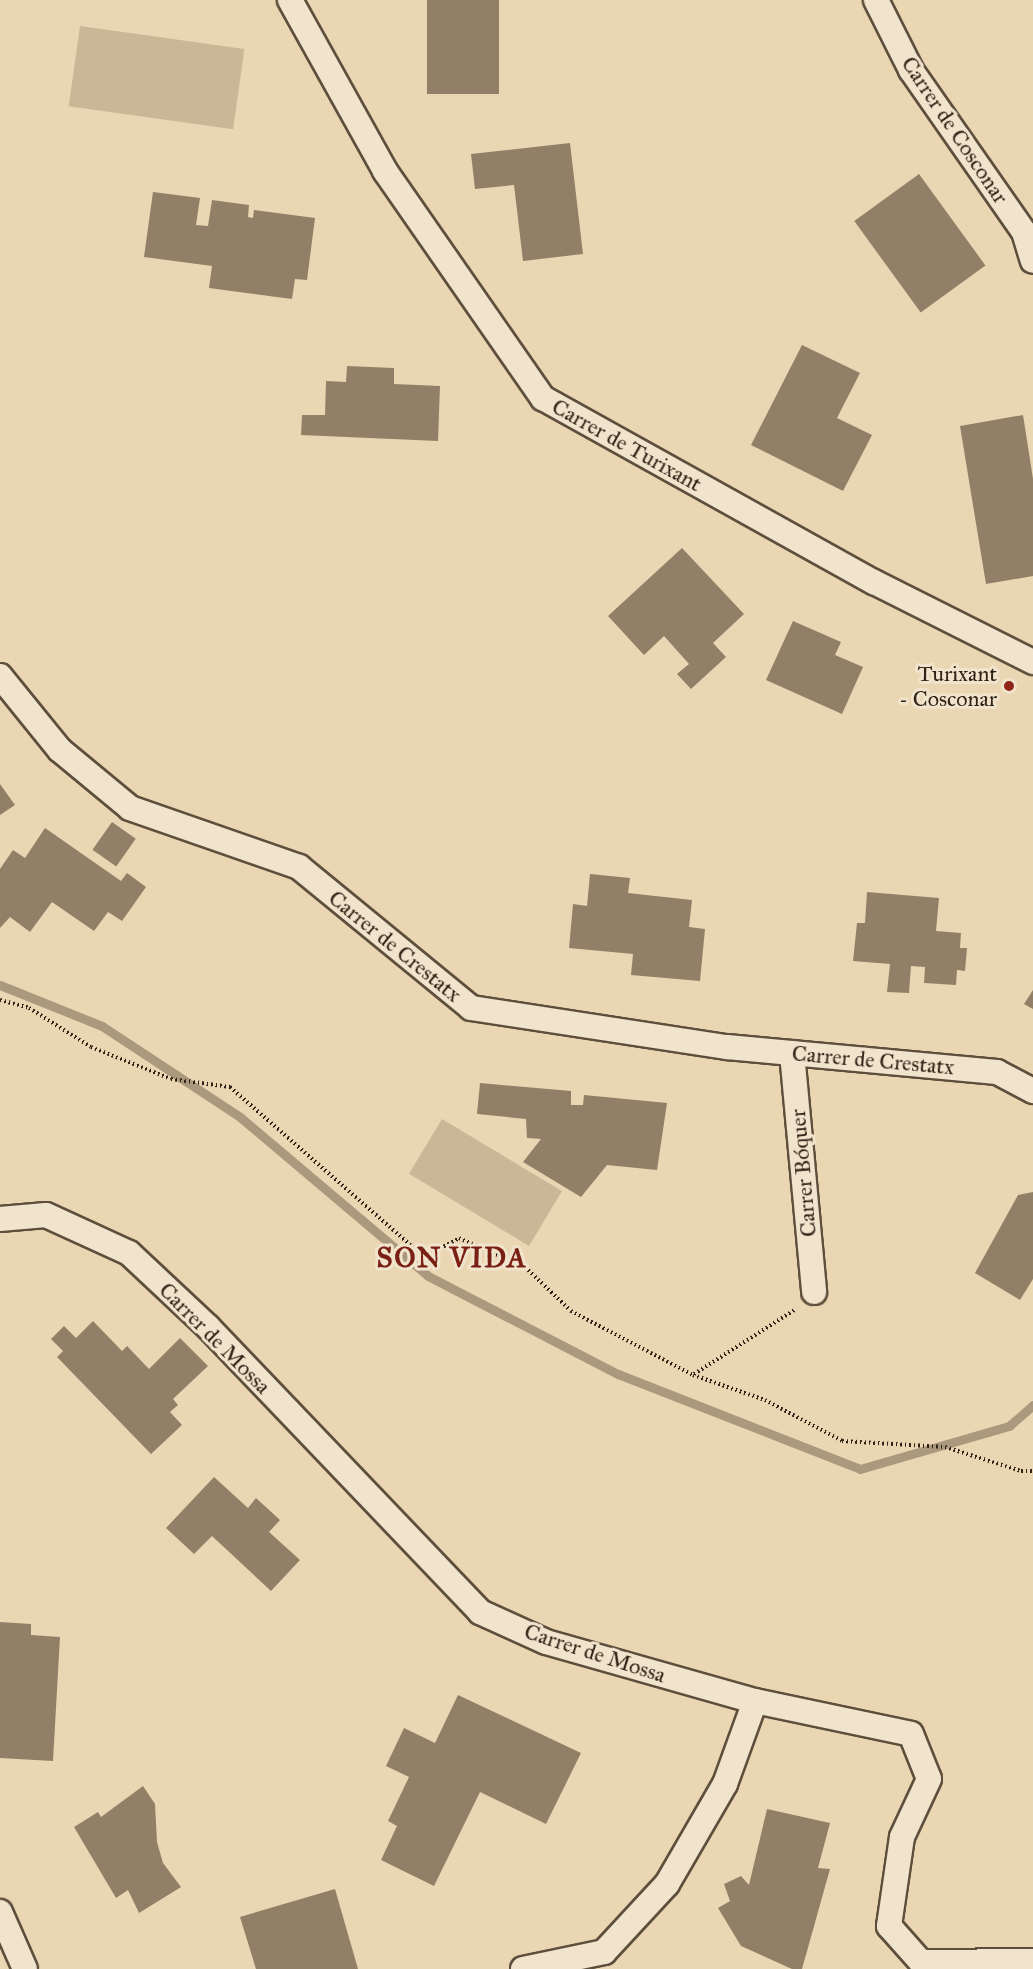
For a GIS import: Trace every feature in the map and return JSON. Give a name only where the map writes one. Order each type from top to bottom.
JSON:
[{"type":"street","name":"Carrer de Turixant","points":[[290,0],[385,171],[543,398],[873,582],[1033,662]]},
{"type":"street","name":"Carrer de Cosconar","points":[[876,0],[911,70],[1024,232],[1033,261]]},
{"type":"street","name":"Carrer de Crestatx","points":[[0,676],[60,750],[130,808],[299,867],[471,1008],[792,1053],[997,1072],[1033,1091]]},
{"type":"street","name":"Carrer Bóquer","points":[[792,1053],[814,1292]]},
{"type":"street","name":"Carrer de Mossa","points":[[0,1219],[46,1215],[129,1254],[208,1328],[480,1612],[546,1642],[755,1701],[911,1734],[929,1779],[902,1837],[889,1926],[921,1962],[1033,1961]]},
{"type":"street","points":[[523,1969],[604,1952],[667,1884],[725,1784],[755,1701]]},
{"type":"street","points":[[0,1912],[25,1969]]},
{"type":"path","points":[[0,1000],[29,1008],[91,1047],[171,1079],[230,1087],[424,1257],[459,1238],[525,1267],[571,1311],[693,1375],[765,1400],[842,1441],[945,1447],[1021,1471],[1033,1471]]},
{"type":"path","points":[[693,1375],[787,1318]]},
{"type":"shaded area","points":[[80,26],[244,49],[233,129],[69,106]]},
{"type":"shaded area","points":[[442,1119],[562,1191],[529,1246],[409,1174]]},
{"type":"building","points":[[427,0],[499,0],[499,94],[427,94]]},
{"type":"building","points":[[570,143],[583,254],[523,261],[514,185],[475,189],[471,154]]},
{"type":"building","points":[[919,174],[985,265],[921,312],[854,221]]},
{"type":"building","points":[[153,192],[200,198],[196,225],[208,226],[212,200],[249,205],[248,217],[253,218],[254,210],[315,218],[307,280],[295,279],[292,299],[209,288],[212,266],[144,257]]},
{"type":"building","points":[[802,345],[860,373],[837,418],[872,435],[843,491],[751,445]]},
{"type":"building","points":[[347,366],[394,368],[394,384],[440,386],[438,441],[301,435],[302,415],[325,415],[326,381],[346,382]]},
{"type":"building","points":[[1023,415],[1033,479],[1033,576],[986,584],[960,426]]},
{"type":"building","points":[[682,548],[744,614],[713,643],[726,657],[691,689],[677,674],[689,664],[664,636],[644,655],[608,616]]},
{"type":"building","points":[[793,621],[841,642],[835,655],[863,667],[842,714],[766,680]]},
{"type":"building","points":[[0,784],[15,805],[0,815]]},
{"type":"building","points":[[112,822],[136,839],[116,866],[92,850]]},
{"type":"building","points":[[45,828],[121,881],[127,873],[146,887],[122,921],[108,912],[94,931],[52,902],[30,932],[10,917],[0,928],[0,869],[13,850],[25,858]]},
{"type":"building","points":[[590,874],[630,878],[628,893],[692,900],[689,927],[705,929],[700,981],[631,975],[633,954],[569,948],[573,904],[587,906]]},
{"type":"building","points":[[867,892],[939,898],[936,931],[961,933],[960,948],[967,948],[965,971],[957,970],[956,985],[924,983],[925,967],[911,966],[909,993],[887,992],[890,964],[853,961],[857,923],[865,923]]},
{"type":"building","points":[[1033,990],[1033,1009],[1024,1004]]},
{"type":"building","points":[[480,1083],[571,1091],[571,1105],[583,1105],[584,1095],[667,1103],[657,1170],[607,1165],[581,1197],[523,1162],[541,1139],[527,1138],[526,1119],[477,1114]]},
{"type":"building","points":[[1033,1192],[1033,1279],[1020,1300],[975,1273],[1018,1195]]},
{"type":"building","points":[[93,1321],[122,1351],[127,1346],[149,1369],[180,1338],[208,1366],[173,1399],[178,1405],[170,1412],[182,1425],[151,1454],[57,1357],[63,1351],[51,1339],[64,1326],[76,1338]]},
{"type":"building","points":[[214,1477],[248,1508],[256,1498],[280,1520],[269,1532],[300,1560],[271,1591],[212,1536],[194,1554],[166,1528]]},
{"type":"building","points":[[0,1622],[31,1624],[31,1635],[60,1637],[53,1761],[0,1758]]},
{"type":"building","points":[[458,1695],[581,1753],[546,1824],[480,1792],[434,1886],[381,1860],[397,1826],[388,1821],[409,1777],[386,1766],[404,1728],[435,1743]]},
{"type":"building","points":[[143,1786],[155,1804],[157,1842],[163,1863],[181,1887],[139,1913],[128,1890],[116,1898],[74,1827],[98,1812],[101,1817]]},
{"type":"building","points":[[767,1809],[830,1823],[818,1868],[830,1869],[802,1969],[792,1969],[741,1946],[718,1908],[730,1901],[724,1884],[741,1876],[749,1885]]},
{"type":"building","points":[[335,1889],[358,1969],[256,1969],[240,1917]]},
{"type":"waterway","points":[[0,985],[102,1026],[240,1117],[428,1276],[618,1374],[860,1469],[1009,1426],[1033,1405]]},
{"type":"place","name":"Turixant - Cosconar","points":[[1009,686]]},
{"type":"district","name":"SON VIDA","points":[[452,1258]]}]
